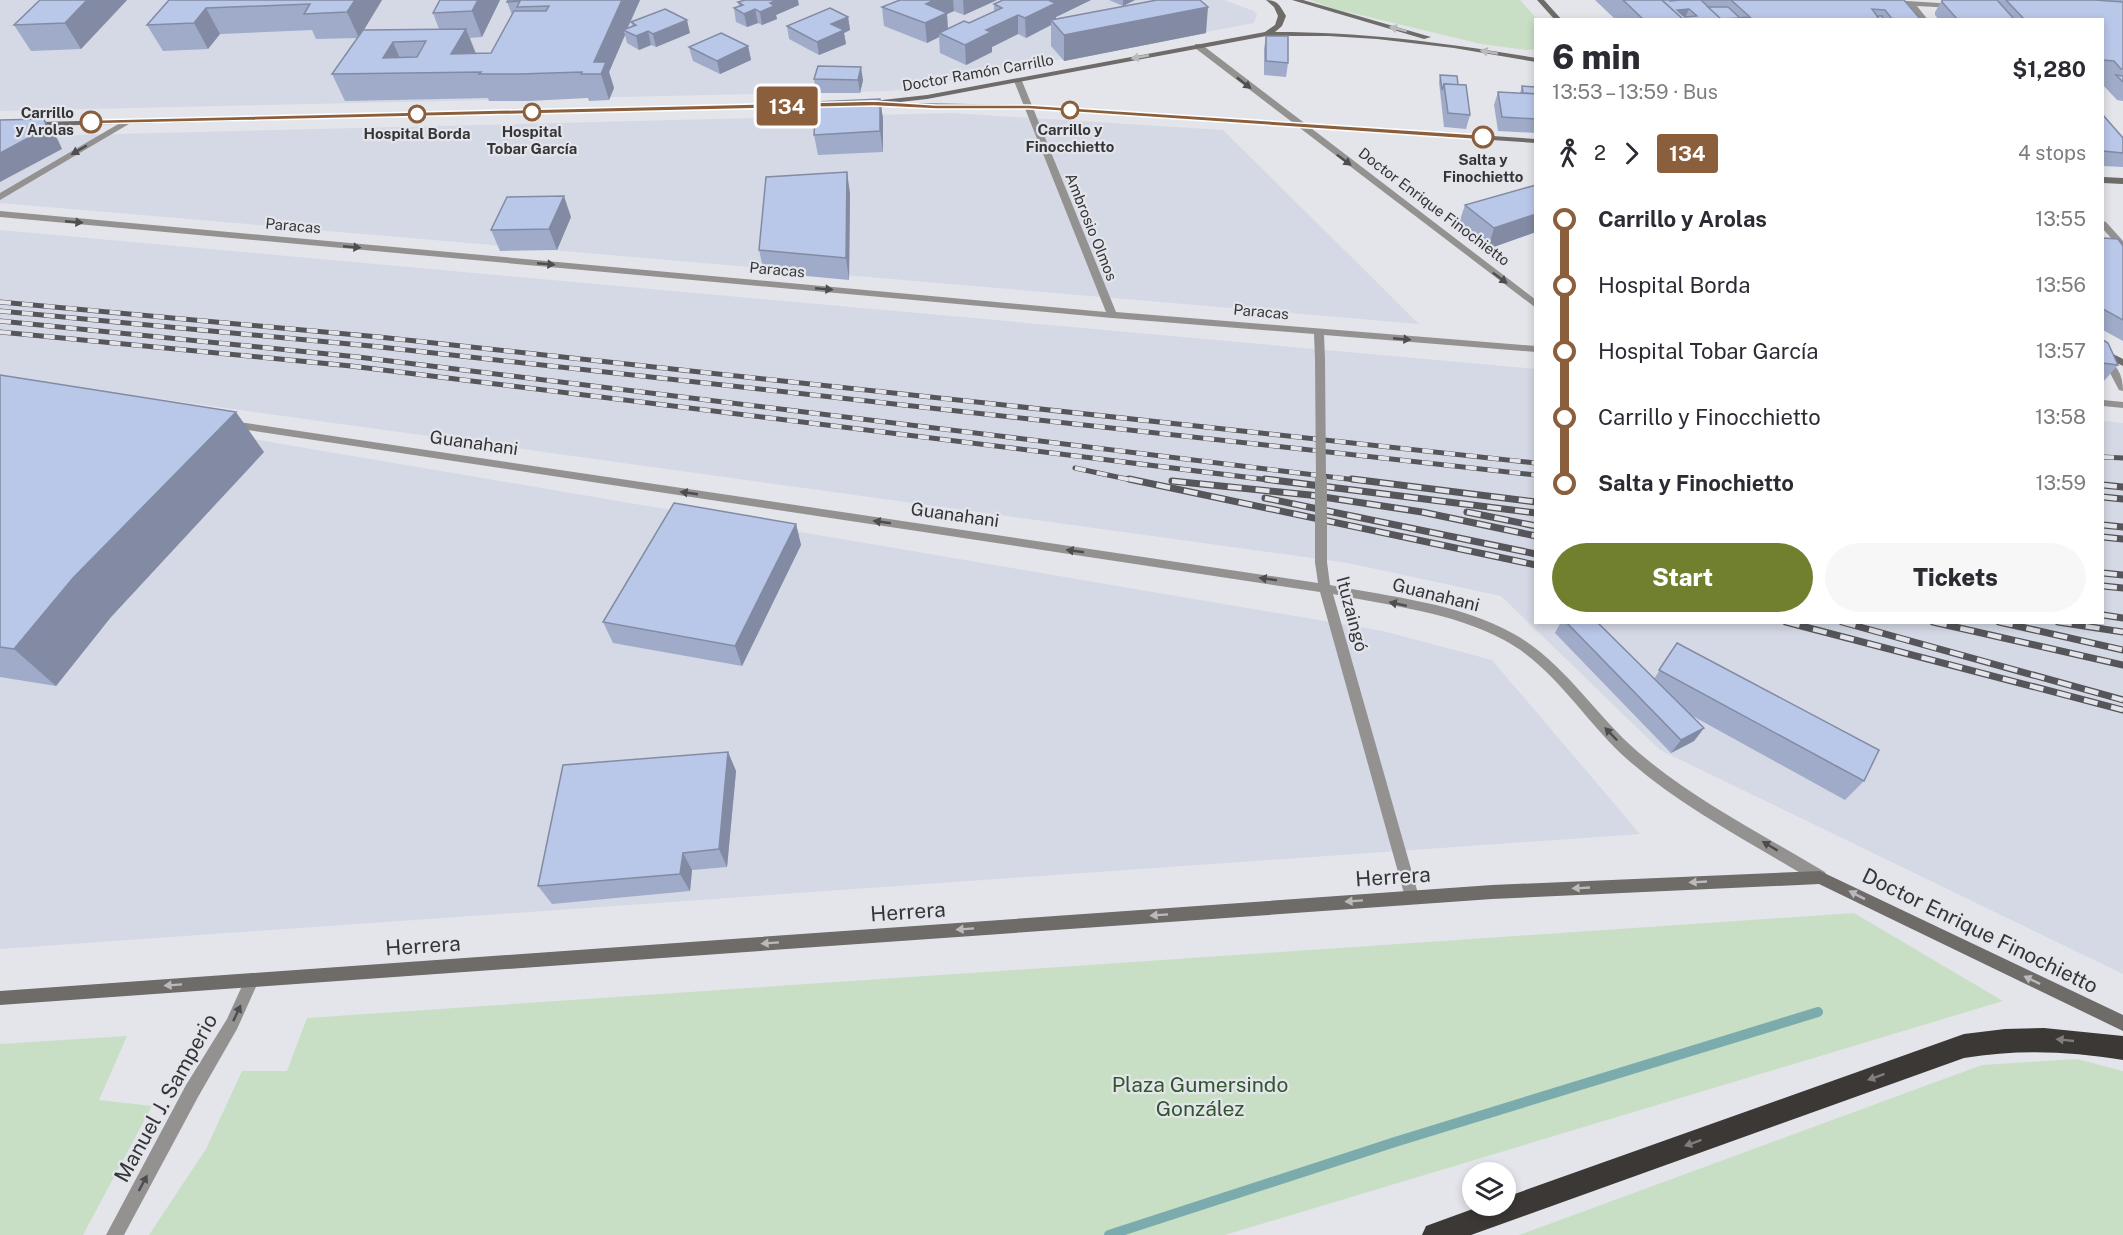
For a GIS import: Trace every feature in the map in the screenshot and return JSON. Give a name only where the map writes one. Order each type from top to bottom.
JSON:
[{"type":"highway","points":[[1435,1235],[1964,1046],[2011,1038],[2035,1038],[2123,1048]]},
{"type":"main road","points":[[1266,34],[1278,26],[1282,16],[1277,6],[1269,0]]},
{"type":"main road","points":[[1294,0],[1454,46]]},
{"type":"main road","points":[[1540,0],[1557,18]]},
{"type":"main road","name":"Doctor Ramón Carrillo","points":[[851,104],[927,97],[1266,34],[1344,34],[1454,46],[1534,59]]},
{"type":"main road","points":[[874,103],[936,107],[1029,107],[1534,141]]},
{"type":"main road","points":[[0,125],[839,104]]},
{"type":"main road","points":[[2104,180],[2123,182]]},
{"type":"main road","points":[[2104,353],[2123,363]]},
{"type":"main road","name":"Herrera","points":[[0,998],[1412,897],[1820,877]]},
{"type":"main road","name":"Doctor Enrique Finochietto","points":[[1820,877],[2123,1023]]},
{"type":"street","points":[[1877,2],[1910,2],[1967,7]]},
{"type":"street","points":[[1910,2],[1923,18]]},
{"type":"street","name":"Doctor Enrique Finochietto","points":[[1198,46],[1534,303]]},
{"type":"street","name":"Ambrosio Olmos","points":[[1018,81],[1112,315]]},
{"type":"street","points":[[0,197],[130,121]]},
{"type":"street","name":"Paracas","points":[[0,214],[1112,315],[1534,350]]},
{"type":"street","points":[[2104,225],[2119,236],[2123,246]]},
{"type":"street","name":"Ituzaingó","points":[[1319,332],[1321,562],[1325,588],[1412,897]]},
{"type":"street","points":[[2104,362],[2114,371],[2123,388]]},
{"type":"street","points":[[2104,403],[2123,404]]},
{"type":"street","name":"Guanahani","points":[[225,424],[1325,588],[1459,617],[1489,627],[1512,639],[1532,654],[1631,754],[1667,783],[1820,877]]},
{"type":"street","name":"Manuel J. Samperio","points":[[115,1235],[192,1091],[232,1024],[252,980]]},
{"type":"shaded area","name":"Hospital Borda","points":[[0,0],[1224,0],[1254,11],[1257,15],[1254,23],[892,91],[0,111]]},
{"type":"shaded area","points":[[952,113],[1223,130],[1419,324],[0,203],[0,137]]},
{"type":"shaded area","points":[[0,230],[1534,369],[1534,624],[2104,624],[2104,421],[2123,423],[2123,974],[1660,750],[1501,596],[1348,563],[0,377]]},
{"type":"shaded area","points":[[0,396],[1383,631],[1492,660],[1640,834],[0,949]]},
{"type":"green space","points":[[1310,0],[1520,0],[1536,18],[1534,18],[1534,49],[1481,44],[1331,8]]},
{"type":"green space","name":"Plaza Gumersindo González","points":[[1854,913],[2003,1001],[1225,1235],[149,1235],[206,1149],[242,1071],[287,1071],[307,1018]]},
{"type":"green space","points":[[127,1036],[99,1100],[152,1106],[83,1235],[0,1235],[0,1044]]},
{"type":"green space","points":[[2077,1059],[2123,1071],[2123,1235],[1519,1235],[1982,1065]]},
{"type":"building","points":[[40,0],[87,0],[65,23],[14,25]]},
{"type":"building","points":[[169,0],[355,0],[347,12],[304,14],[310,4],[206,8],[194,23],[147,25]]},
{"type":"building","points":[[440,0],[478,0],[472,11],[433,13]]},
{"type":"building","points":[[508,0],[622,0],[594,62],[606,62],[601,74],[581,74],[582,72],[479,74],[481,72],[332,74],[363,30],[466,29],[451,54],[491,53],[514,11],[546,11],[549,6],[517,7],[520,1],[507,2]],"holes":[[[426,41],[417,57],[383,58],[393,42]]]},
{"type":"building","points":[[777,0],[770,3],[774,6],[760,12],[755,9],[744,14],[734,8],[743,5],[738,2]]},
{"type":"building","points":[[900,0],[934,0],[926,4],[947,13],[925,23],[882,7]]},
{"type":"building","points":[[1003,0],[1051,0],[1056,3],[1025,18],[1018,15],[986,30],[991,32],[965,45],[939,33],[964,21],[969,23],[1002,8],[994,4]]},
{"type":"building","points":[[1157,0],[1200,0],[1208,7],[1064,35],[1051,20]]},
{"type":"building","points":[[1623,0],[1662,0],[1682,18],[1642,18]]},
{"type":"building","points":[[1662,0],[1670,1],[1701,0],[1720,18],[1682,18]],"holes":[[[1689,9],[1697,16],[1685,17],[1677,10]]]},
{"type":"building","points":[[1731,0],[1904,0],[1919,18],[1891,18],[1885,10],[1872,9],[1879,18],[1736,18],[1750,17]]},
{"type":"building","points":[[1942,0],[1997,0],[2013,18],[1956,18]]},
{"type":"building","points":[[2006,0],[2123,2],[2123,69],[2114,61],[2104,60],[2104,18],[2023,18]]},
{"type":"building","points":[[1708,7],[1728,7],[1740,18],[1720,18]]},
{"type":"building","points":[[830,8],[848,17],[831,24],[844,30],[817,42],[787,26]]},
{"type":"building","points":[[665,9],[687,20],[653,34],[648,31],[636,36],[623,30],[636,25],[631,22]]},
{"type":"building","points":[[721,33],[748,46],[717,61],[689,47]]},
{"type":"building","points":[[1266,36],[1288,36],[1288,63],[1266,61]]},
{"type":"building","points":[[818,66],[861,67],[858,80],[814,79]]},
{"type":"building","points":[[1440,75],[1457,76],[1458,85],[1444,84],[1442,90]]},
{"type":"building","points":[[1444,84],[1466,85],[1470,115],[1448,113]]},
{"type":"building","points":[[1522,86],[1534,87],[1534,94],[1523,93]]},
{"type":"building","points":[[1498,92],[1534,94],[1534,119],[1502,117]]},
{"type":"building","points":[[880,99],[880,131],[814,135],[816,102]]},
{"type":"building","points":[[2104,116],[2123,138],[2123,153],[2104,151]]},
{"type":"building","points":[[44,119],[47,128],[0,153],[0,120]]},
{"type":"building","points":[[847,172],[846,258],[759,250],[766,177]]},
{"type":"building","points":[[1534,186],[1534,215],[1494,228],[1465,205]]},
{"type":"building","points":[[564,196],[549,229],[491,230],[507,197]]},
{"type":"building","points":[[2104,238],[2118,239],[2123,246],[2123,320],[2104,310]]},
{"type":"building","points":[[2104,341],[2108,343],[2118,365],[2104,363]]},
{"type":"building","points":[[0,375],[236,412],[73,578],[14,649],[0,647]]},
{"type":"building","points":[[674,503],[796,524],[735,646],[603,622]]},
{"type":"building","points":[[1568,624],[1599,624],[1704,728],[1681,740]]},
{"type":"building","points":[[1677,643],[1879,750],[1864,781],[1659,670]]},
{"type":"building","points":[[728,752],[719,849],[683,853],[680,874],[538,886],[563,765]]},
{"type":"waterway","points":[[1109,1235],[1395,1142],[1818,1012]]},
{"type":"railway","points":[[0,302],[379,337],[1534,463]]},
{"type":"railway","points":[[0,311],[371,346],[1534,475]]},
{"type":"railway","points":[[0,321],[358,357],[1364,481]]},
{"type":"railway","points":[[0,332],[351,366],[1277,481]]},
{"type":"railway","points":[[2104,457],[2123,458]]},
{"type":"railway","points":[[1075,468],[1136,481]]},
{"type":"railway","points":[[1129,479],[1534,565]]},
{"type":"railway","points":[[1265,479],[1534,513]]},
{"type":"railway","points":[[1352,479],[1534,502]]},
{"type":"railway","points":[[1172,481],[1310,495],[1422,512],[1534,536]]},
{"type":"railway","points":[[2104,485],[2123,487]]},
{"type":"railway","points":[[2104,497],[2123,499]]},
{"type":"railway","points":[[1265,498],[1534,554]]},
{"type":"railway","points":[[1467,512],[1534,526]]},
{"type":"railway","points":[[2104,525],[2123,527]]},
{"type":"railway","points":[[2104,537],[2123,539]]},
{"type":"railway","points":[[2104,573],[2123,575]]},
{"type":"railway","points":[[2104,586],[2123,588]]},
{"type":"railway","points":[[2104,615],[2123,618]]},
{"type":"railway","points":[[1794,624],[2123,710]]},
{"type":"railway","points":[[1849,624],[2123,700]]},
{"type":"railway","points":[[1942,624],[2123,665]]},
{"type":"railway","points":[[2008,624],[2123,650]]},
{"type":"railway","points":[[2071,624],[2123,632]]},
{"type":"bus line","name":"134","points":[[91,122],[874,103],[936,107],[1029,107],[1483,137]]},
{"type":"place","name":"Carrillo y Finocchietto","points":[[1070,110]]},
{"type":"place","name":"Hospital Tobar García","points":[[532,112]]},
{"type":"place","name":"Hospital Borda","points":[[417,114]]},
{"type":"place","name":"Carrillo y Arolas","points":[[91,122]]},
{"type":"place","name":"Salta y Finochietto","points":[[1483,137]]}]
